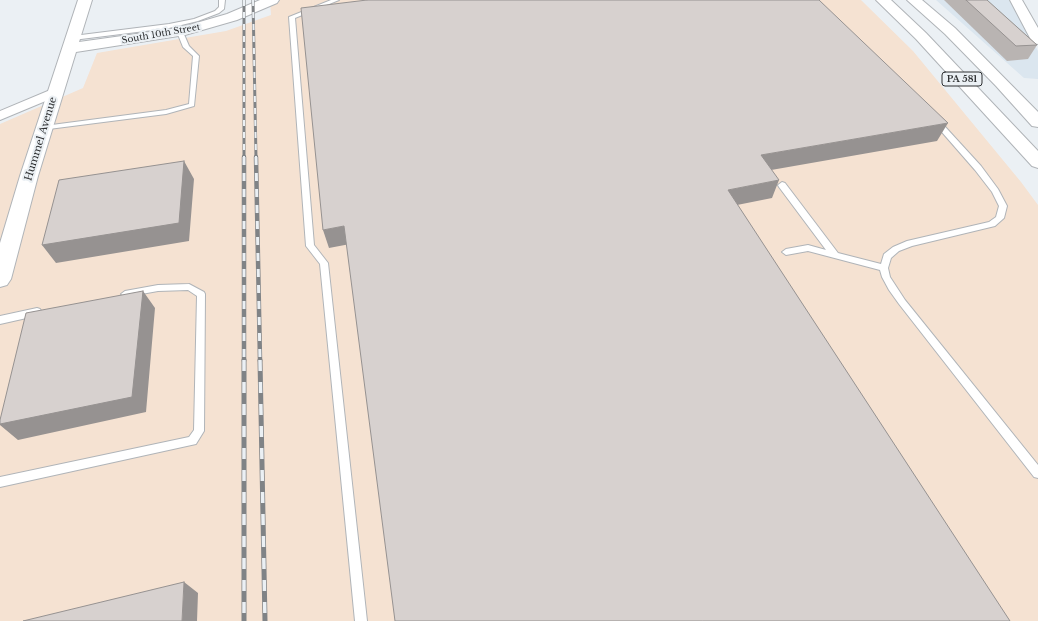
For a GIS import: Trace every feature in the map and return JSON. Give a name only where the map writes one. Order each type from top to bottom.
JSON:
[{"type":"main road","name":"Hummel Avenue","points":[[0,279],[55,92],[86,0]]},
{"type":"main road","name":"South 10th Street","points":[[71,43],[151,37],[180,32],[232,17],[272,0]]},
{"type":"main road","name":"PA 581","points":[[882,0],[921,36],[1038,162]]},
{"type":"main road","name":"PA 581","points":[[914,0],[950,31],[1002,83],[1038,122]]},
{"type":"street","points":[[1016,0],[1038,40]]},
{"type":"street","points":[[0,116],[55,92]]},
{"type":"lane","points":[[71,43],[185,23],[217,12],[222,8],[222,0]]},
{"type":"lane","points":[[336,0],[292,18],[310,246],[324,263],[361,621]]},
{"type":"lane","points":[[44,128],[166,112],[192,106],[196,56],[186,47],[180,32]]},
{"type":"lane","points":[[932,117],[956,142],[995,191],[1003,206],[1000,218],[992,224],[910,243],[896,249],[887,256],[884,268],[892,288],[902,302],[1038,473]]},
{"type":"lane","points":[[782,185],[835,255]]},
{"type":"lane","points":[[786,252],[808,248],[884,268]]},
{"type":"lane","points":[[0,482],[192,441],[199,431],[201,294],[189,287],[158,288],[113,297]]},
{"type":"lane","points":[[0,320],[45,310]]},
{"type":"shaded area","points":[[270,0],[861,0],[913,51],[1021,182],[1038,205],[1038,621],[0,621],[0,124],[83,88],[97,53],[226,31],[271,15]]},
{"type":"shaded area","points":[[936,0],[1009,0],[1038,51],[1038,79],[1024,78]]},
{"type":"building","points":[[367,0],[819,0],[948,123],[761,155],[779,180],[728,190],[1010,621],[395,621],[344,226],[323,230],[301,8]]},
{"type":"building","points":[[966,0],[987,0],[1037,45],[1016,46]]},
{"type":"building","points":[[184,161],[179,223],[42,245],[59,180]]},
{"type":"building","points":[[143,291],[132,397],[0,424],[26,313]]},
{"type":"building","points":[[184,582],[182,621],[23,621]]},
{"type":"railway","points":[[244,0],[244,621]]},
{"type":"railway","points":[[253,0],[256,158]]},
{"type":"railway","points":[[256,157],[260,361]]},
{"type":"railway","points":[[260,360],[265,621]]}]
